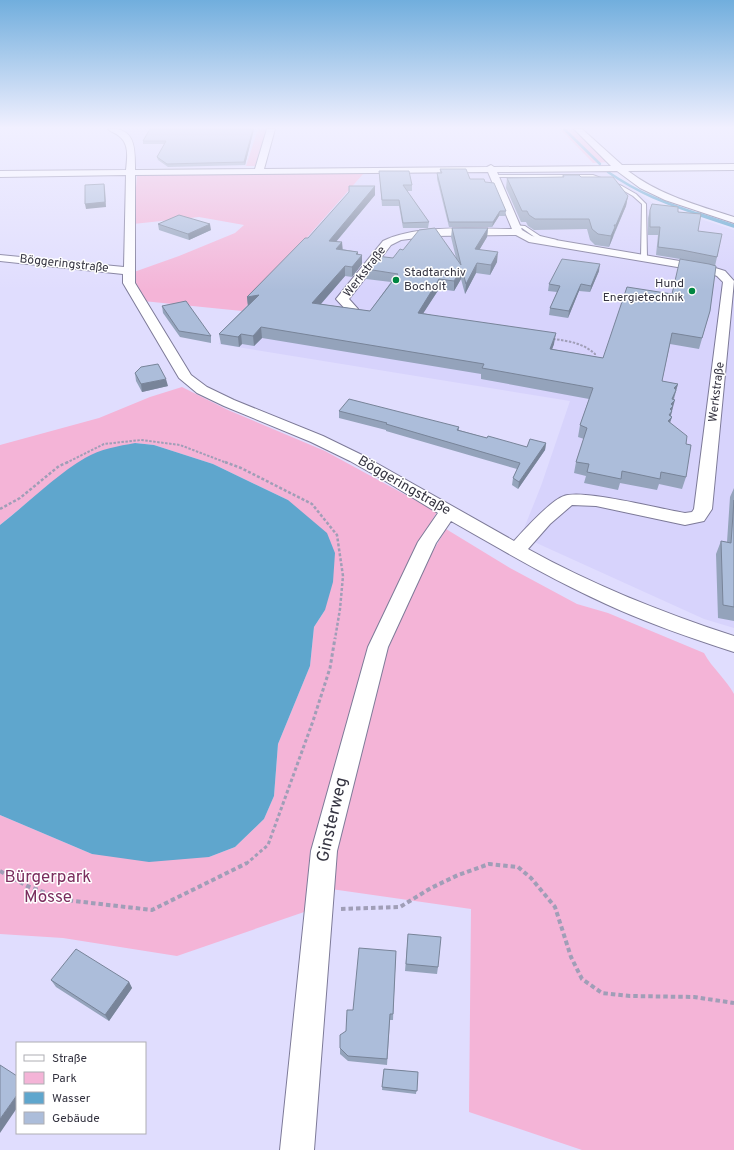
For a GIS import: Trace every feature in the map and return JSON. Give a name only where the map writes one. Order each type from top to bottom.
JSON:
[{"type":"street","name":"Böggeringstraße","points":[[131,183],[128,284],[172,358],[186,378],[202,390],[317,439],[356,458],[516,550],[613,599],[685,628],[734,644]]},
{"type":"street","points":[[497,183],[516,229]]},
{"type":"street","points":[[639,183],[657,193],[734,220]]},
{"type":"street","name":"Werkstraße","points":[[352,309],[342,300],[387,243],[397,238],[409,235],[432,233],[516,229],[529,239],[709,269],[723,274],[730,282],[703,509],[698,517],[685,519],[596,501],[568,500],[544,520],[516,550]]},
{"type":"street","name":"Böggeringstraße","points":[[0,258],[128,271]]},
{"type":"street","name":"Ginsterweg","points":[[297,1150],[324,851],[378,647],[427,542],[448,512]]},
{"type":"lane","points":[[612,183],[636,197],[644,204],[646,228],[644,257]]},
{"type":"path","points":[[547,338],[590,348],[595,354],[594,361]]},
{"type":"path","points":[[0,509],[20,498],[59,466],[104,444],[141,440],[180,445],[241,468],[312,504],[337,535],[343,576],[340,609],[330,668],[313,721],[268,845],[245,865],[152,910],[66,900],[27,886],[0,871]]},
{"type":"path","points":[[319,910],[400,907],[431,888],[458,875],[489,864],[518,867],[531,878],[555,907],[571,957],[582,979],[602,993],[630,996],[694,997],[734,1003]]},
{"type":"shaded area","points":[[355,183],[623,183],[653,203],[734,230],[734,628],[704,619],[521,536],[541,486],[570,401],[219,344],[242,311]]},
{"type":"green space","points":[[136,183],[355,183],[242,311],[143,301],[132,278],[134,272],[179,256],[235,233],[244,225],[199,217],[133,224]]},
{"type":"green space","name":"Bürgerpark Mosse","points":[[182,387],[228,410],[325,451],[437,512],[421,539],[368,651],[307,911],[177,956],[63,938],[0,934],[0,815],[92,854],[209,857],[235,847],[264,819],[274,796],[278,744],[310,666],[314,627],[325,610],[288,500],[213,464],[154,445],[135,443],[51,483],[0,525],[0,445],[99,418],[150,397]]},
{"type":"green space","points":[[446,529],[510,568],[577,604],[608,613],[704,653],[734,694],[734,1150],[582,1150],[469,1112],[471,909],[331,889],[342,821],[379,670],[424,566]]},
{"type":"water","points":[[135,443],[154,445],[213,464],[288,500],[327,533],[335,553],[333,582],[325,610],[314,627],[310,666],[278,744],[274,796],[264,819],[235,847],[209,857],[149,862],[92,854],[0,815],[0,525],[52,481],[85,458],[103,450]]},
{"type":"building","points":[[380,183],[412,183],[412,185],[403,185],[429,222],[403,223],[399,200],[382,200]]},
{"type":"building","points":[[439,183],[494,183],[506,211],[500,211],[493,222],[449,222]]},
{"type":"building","points":[[509,183],[617,183],[628,196],[616,225],[614,225],[615,227],[611,236],[598,234],[592,229],[589,219],[535,219],[529,215],[527,211],[522,211]]},
{"type":"building","points":[[104,184],[105,202],[85,204],[85,185]]},
{"type":"building","points":[[349,186],[375,186],[329,241],[342,242],[336,249],[358,252],[356,254],[362,255],[352,267],[345,266],[312,303],[370,311],[398,274],[366,269],[377,256],[393,258],[400,249],[403,250],[419,230],[435,228],[461,265],[452,228],[488,228],[475,249],[498,252],[491,265],[477,263],[466,284],[462,269],[454,281],[439,279],[418,313],[556,333],[550,349],[603,358],[627,287],[672,294],[680,259],[716,266],[710,311],[702,338],[672,333],[662,381],[678,384],[674,388],[676,390],[672,399],[675,400],[671,404],[673,406],[670,409],[672,411],[669,415],[672,417],[668,421],[687,436],[686,444],[691,445],[686,477],[661,472],[660,479],[622,471],[621,479],[587,472],[589,464],[576,462],[587,428],[580,425],[593,388],[482,368],[484,364],[261,327],[253,336],[241,334],[238,337],[219,334],[259,295],[247,297],[305,238],[308,238],[349,192]]},
{"type":"building","points":[[652,204],[678,207],[678,212],[701,214],[698,231],[722,234],[717,257],[658,247],[660,227],[650,227],[650,210]]},
{"type":"building","points":[[179,215],[210,224],[188,234],[158,224]]},
{"type":"building","points":[[562,259],[600,264],[591,286],[581,284],[569,311],[550,308],[560,286],[549,284]]},
{"type":"building","points":[[186,301],[211,336],[179,331],[162,306]]},
{"type":"building","points":[[158,364],[166,379],[141,384],[135,373],[141,367]]},
{"type":"building","points":[[349,399],[459,427],[457,430],[487,438],[488,436],[527,447],[530,439],[546,443],[519,482],[513,478],[520,463],[386,424],[387,423],[339,411]]},
{"type":"building","points":[[734,500],[734,607],[723,605],[721,541],[731,543]]},
{"type":"building","points":[[408,934],[441,937],[438,967],[406,964]]},
{"type":"building","points":[[359,948],[396,951],[393,1014],[390,1014],[387,1059],[348,1056],[340,1048],[340,1035],[346,1031],[347,1010],[353,1010]]},
{"type":"building","points":[[76,949],[129,982],[105,1015],[51,980]]},
{"type":"building","points":[[0,1065],[16,1075],[16,1096],[0,1119]]},
{"type":"building","points":[[384,1069],[418,1072],[417,1091],[382,1087]]},
{"type":"waterway","points":[[625,183],[653,197],[701,215]]},
{"type":"waterway","points":[[701,215],[734,226]]},
{"type":"place","name":"Stadtarchiv Bocholt","points":[[396,280]]},
{"type":"place","name":"Hund Energietechnik","points":[[692,291]]}]
